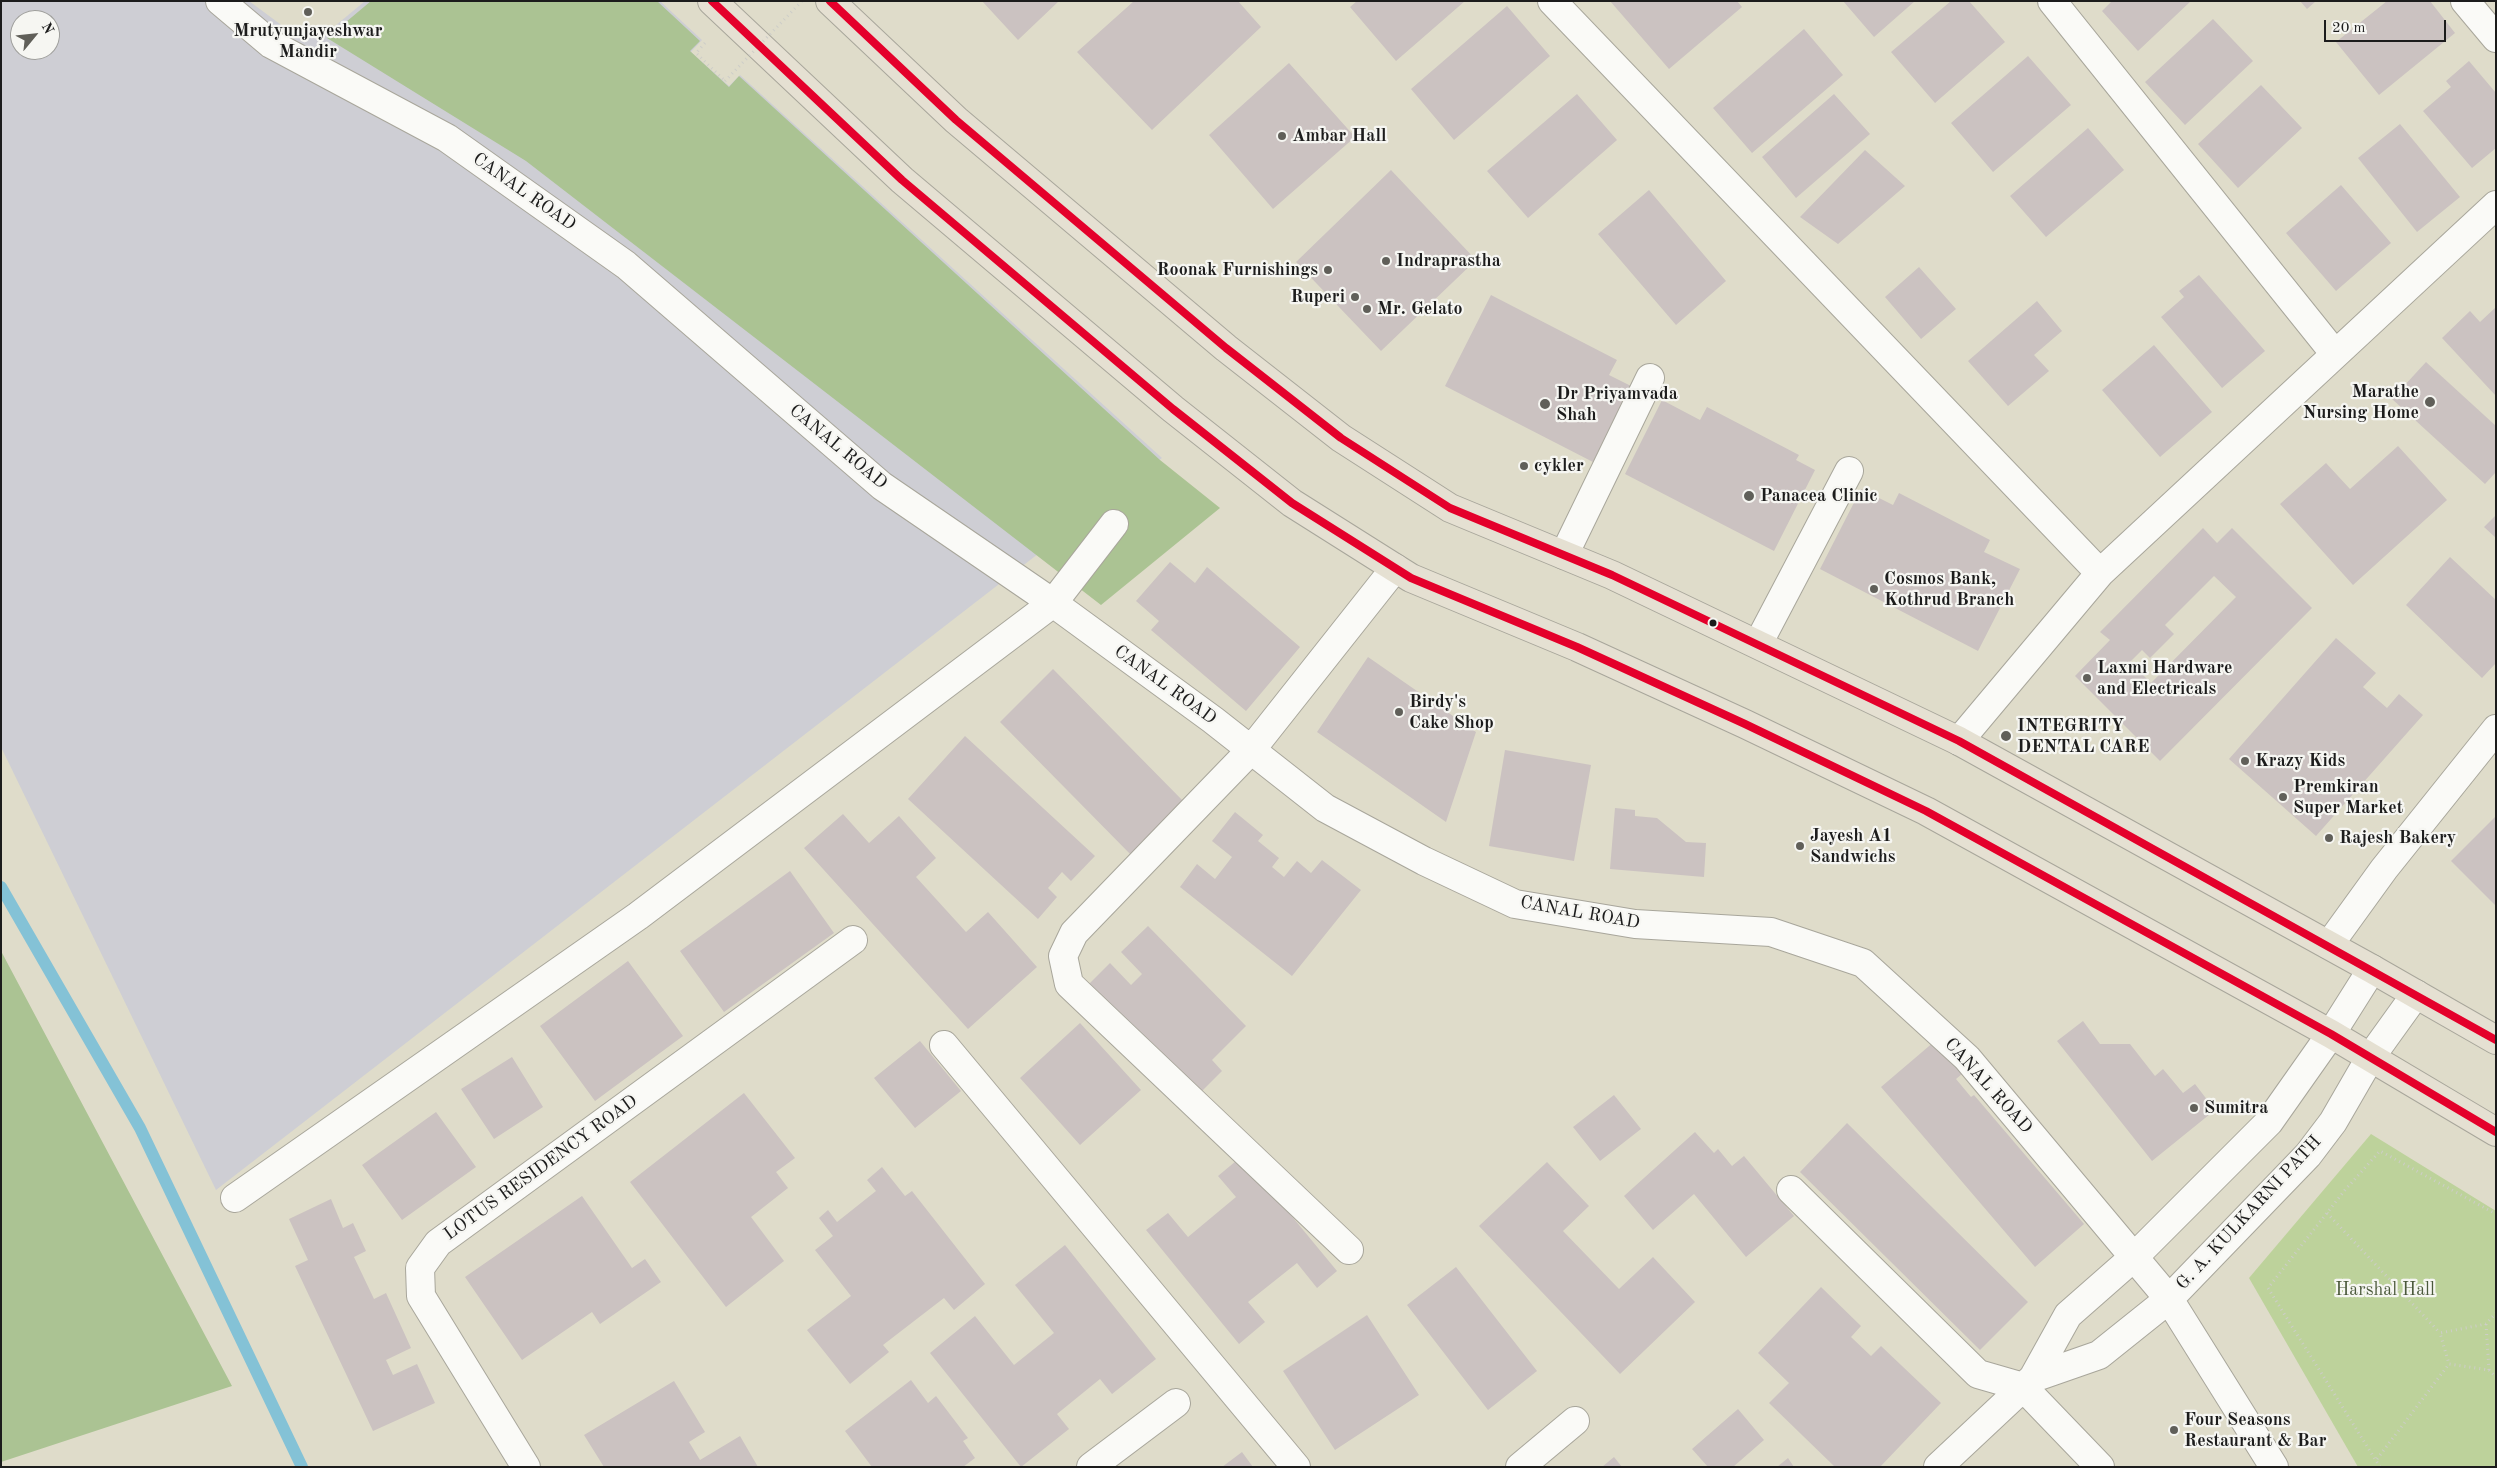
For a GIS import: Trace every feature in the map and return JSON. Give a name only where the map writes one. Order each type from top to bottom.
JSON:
[{"type":"main road","points":[[712,1],[902,180],[1173,409],[1292,503],[1411,578],[1577,647],[1926,811],[2331,1034],[2496,1132]]},
{"type":"main road","points":[[830,1],[956,120],[1226,348],[1341,438],[1450,508],[1612,575],[1959,741],[2329,945],[2496,1040]]},
{"type":"street","name":"CANAL ROAD","points":[[220,1],[271,44],[447,138],[626,265],[882,486],[1053,603],[1251,750],[1324,808],[1424,861],[1515,904],[1635,924],[1771,932],[1863,963],[1968,1058],[2169,1299],[2274,1467]]},
{"type":"street","points":[[1552,1],[2100,573]]},
{"type":"street","points":[[2052,1],[2335,354]]},
{"type":"street","points":[[2465,1],[2496,38]]},
{"type":"street","points":[[1959,741],[2100,573],[2496,205]]},
{"type":"street","points":[[1564,555],[1650,378]]},
{"type":"street","points":[[1758,644],[1849,471]]},
{"type":"street","points":[[235,1198],[638,916],[1053,603],[1114,524]]},
{"type":"street","points":[[1348,1250],[1069,984],[1063,956],[1074,933],[1251,750],[1395,568]]},
{"type":"street","points":[[2329,945],[2384,869],[2496,729]]},
{"type":"street","name":"LOTUS RESIDENCY ROAD","points":[[526,1467],[421,1296],[420,1268],[438,1243],[853,940]]},
{"type":"street","name":"G. A. KULKARNI PATH","points":[[1938,1467],[2028,1382],[2068,1315],[2134,1257],[2269,1122],[2331,1034],[2372,969]]},
{"type":"street","name":"G. A. KULKARNI PATH","points":[[2028,1382],[2099,1355],[2169,1299],[2308,1155],[2333,1122],[2370,1058],[2416,994]]},
{"type":"street","points":[[944,1045],[1296,1467]]},
{"type":"street","points":[[1791,1190],[1978,1374],[2028,1382],[2100,1467]]},
{"type":"street","points":[[1091,1467],[1176,1403]]},
{"type":"street","points":[[1520,1467],[1575,1421]]},
{"type":"path","points":[[696,53],[725,81],[802,1]]},
{"type":"path","points":[[2380,1467],[2268,1288],[2327,1213],[2380,1151],[2496,1214]]},
{"type":"path","points":[[2327,1213],[2440,1333],[2449,1364]]},
{"type":"path","points":[[2440,1333],[2486,1324],[2496,1313]]},
{"type":"path","points":[[2486,1324],[2489,1370]]},
{"type":"path","points":[[2376,1459],[2449,1364]]},
{"type":"path","points":[[2449,1364],[2489,1370],[2496,1376]]},
{"type":"shaded area","points":[[1,1],[249,1],[284,27],[323,36],[365,1],[660,1],[702,40],[691,52],[729,86],[740,75],[1162,458],[216,1190],[1,747]]},
{"type":"green space","points":[[371,1],[657,1],[700,41],[690,51],[729,87],[739,76],[1160,460],[1220,508],[1101,605],[526,161],[327,38]]},
{"type":"green space","points":[[1,951],[232,1386],[1,1462]]},
{"type":"green space","name":"Harshal Hall","points":[[2371,1134],[2496,1211],[2496,1467],[2358,1467],[2249,1278]]},
{"type":"building","points":[[982,1],[1059,1],[1018,40]]},
{"type":"building","points":[[1134,1],[1238,1],[1261,27],[1152,130],[1077,52]]},
{"type":"building","points":[[1357,1],[1465,1],[1396,61],[1350,7]]},
{"type":"building","points":[[1610,1],[1737,1],[1742,7],[1669,69]]},
{"type":"building","points":[[1843,1],[1915,1],[1874,37]]},
{"type":"building","points":[[1951,1],[1969,1],[2005,42],[1935,103],[1891,52]]},
{"type":"building","points":[[2112,1],[2191,1],[2138,51],[2102,11]]},
{"type":"building","points":[[2300,1],[2316,1],[2307,9]]},
{"type":"building","points":[[2387,1],[2430,1],[2455,33],[2379,95],[2336,42]]},
{"type":"building","points":[[1507,6],[1550,56],[1454,140],[1411,89]]},
{"type":"building","points":[[2213,19],[2253,61],[2185,125],[2145,82]]},
{"type":"building","points":[[1804,29],[1843,75],[1752,153],[1713,108]]},
{"type":"building","points":[[2028,56],[2071,105],[1993,172],[1951,123]]},
{"type":"building","points":[[2469,61],[2496,93],[2496,148],[2472,168],[2423,111],[2451,87],[2446,81]]},
{"type":"building","name":"Ambar Hall","points":[[1289,63],[1355,137],[1273,209],[1209,135]]},
{"type":"building","points":[[2261,85],[2302,128],[2238,188],[2198,144]]},
{"type":"building","points":[[1577,94],[1617,140],[1528,218],[1487,171]]},
{"type":"building","points":[[1834,94],[1870,134],[1796,198],[1762,157]]},
{"type":"building","points":[[2400,124],[2460,197],[2417,232],[2358,158]]},
{"type":"building","points":[[2088,128],[2124,170],[2046,237],[2010,196]]},
{"type":"building","points":[[1865,150],[1905,186],[1838,244],[1800,217]]},
{"type":"building","name":"Indraprastha","points":[[1391,170],[1476,260],[1381,351],[1296,262]]},
{"type":"building","points":[[2341,185],[2391,243],[2336,291],[2286,233]]},
{"type":"building","points":[[1649,190],[1726,281],[1676,325],[1598,234]]},
{"type":"building","points":[[1919,267],[1956,309],[1921,339],[1885,297]]},
{"type":"building","points":[[2199,275],[2265,351],[2222,388],[2161,317],[2184,297],[2179,291]]},
{"type":"building","points":[[1491,295],[1617,360],[1609,375],[1631,386],[1593,462],[1445,386]]},
{"type":"building","points":[[2037,301],[2062,331],[2034,355],[2049,371],[2008,406],[1968,361]]},
{"type":"building","points":[[2496,307],[2496,396],[2442,338],[2470,311],[2480,322]]},
{"type":"building","points":[[2154,345],[2212,412],[2160,457],[2102,390]]},
{"type":"building","points":[[2426,362],[2496,426],[2496,472],[2485,484],[2392,399]]},
{"type":"building","points":[[1662,400],[1700,420],[1707,407],[1799,455],[1796,460],[1815,470],[1774,551],[1625,474]]},
{"type":"building","points":[[2398,446],[2447,500],[2353,585],[2280,504],[2326,463],[2350,489]]},
{"type":"building","points":[[1861,489],[1893,505],[1899,493],[1990,540],[1984,552],[2020,569],[1978,651],[1820,569]]},
{"type":"building","points":[[2496,515],[2496,538],[2484,527]]},
{"type":"building","points":[[2203,528],[2217,543],[2232,528],[2312,608],[2160,761],[2075,676],[2110,640],[2100,632]],"holes":[[[2214,576],[2236,597],[2151,683],[2130,662],[2142,650],[2150,658],[2174,634],[2165,625]]]},
{"type":"building","points":[[2450,557],[2496,600],[2496,663],[2482,678],[2406,605]]},
{"type":"building","points":[[1170,562],[1195,583],[1207,567],[1300,647],[1246,711],[1151,630],[1159,621],[1136,601]]},
{"type":"building","points":[[2336,638],[2376,673],[2363,687],[2387,708],[2399,694],[2423,715],[2316,836],[2229,759]]},
{"type":"building","points":[[1368,657],[1476,732],[1446,822],[1317,732]]},
{"type":"building","points":[[1053,669],[1188,806],[1135,859],[1000,722]]},
{"type":"building","points":[[965,736],[1095,856],[1071,881],[1062,872],[1048,888],[1057,897],[1038,919],[908,799]]},
{"type":"building","points":[[1505,750],[1591,765],[1574,861],[1489,846]]},
{"type":"building","points":[[1615,808],[1635,810],[1635,816],[1657,818],[1686,842],[1706,843],[1704,877],[1610,869]]},
{"type":"building","points":[[1235,812],[1263,835],[1258,841],[1279,858],[1272,867],[1284,877],[1297,861],[1311,873],[1322,860],[1361,890],[1292,976],[1180,887],[1197,864],[1215,879],[1232,857],[1212,841]]},
{"type":"building","points":[[843,814],[869,843],[899,816],[936,858],[916,877],[966,932],[988,912],[1037,967],[968,1029],[804,848]]},
{"type":"building","points":[[2496,816],[2496,906],[2451,861]]},
{"type":"building","points":[[790,871],[834,933],[724,1012],[680,951]]},
{"type":"building","points":[[1148,926],[1246,1026],[1212,1060],[1222,1071],[1196,1097],[1088,985],[1110,963],[1131,985],[1142,974],[1121,952]]},
{"type":"building","points":[[628,961],[683,1036],[595,1101],[540,1026]]},
{"type":"building","points":[[2083,1021],[2100,1044],[2130,1044],[2155,1076],[2163,1069],[2183,1093],[2195,1084],[2215,1110],[2152,1161],[2057,1041]]},
{"type":"building","points":[[1080,1023],[1141,1090],[1080,1145],[1020,1078]]},
{"type":"building","points":[[920,1041],[961,1091],[915,1128],[874,1078]]},
{"type":"building","points":[[1935,1041],[1962,1074],[1956,1079],[1971,1097],[1974,1095],[2084,1224],[2035,1267],[1881,1087]]},
{"type":"building","points":[[512,1057],[543,1107],[494,1139],[461,1089]]},
{"type":"building","points":[[744,1093],[795,1158],[776,1172],[788,1188],[751,1217],[784,1261],[726,1307],[630,1182]]},
{"type":"building","points":[[1614,1095],[1641,1129],[1600,1161],[1573,1127]]},
{"type":"building","points":[[436,1112],[476,1167],[402,1220],[362,1165]]},
{"type":"building","points":[[1847,1123],[2028,1302],[1980,1350],[1800,1172]]},
{"type":"building","points":[[1695,1132],[1714,1153],[1718,1149],[1732,1166],[1744,1156],[1794,1216],[1746,1257],[1694,1194],[1653,1230],[1624,1196]]},
{"type":"building","points":[[1242,1156],[1337,1271],[1317,1288],[1297,1263],[1248,1302],[1265,1322],[1239,1344],[1146,1230],[1168,1213],[1188,1237],[1236,1197],[1218,1176]]},
{"type":"building","points":[[1547,1162],[1589,1206],[1563,1231],[1619,1289],[1653,1257],[1695,1302],[1620,1374],[1479,1226]]},
{"type":"building","points":[[882,1167],[905,1196],[912,1191],[985,1284],[954,1310],[944,1298],[883,1345],[889,1352],[850,1384],[807,1330],[851,1296],[815,1250],[833,1236],[819,1218],[828,1210],[837,1222],[876,1191],[867,1180]]},
{"type":"building","points":[[582,1196],[632,1268],[645,1259],[661,1282],[600,1324],[592,1312],[522,1360],[465,1277]]},
{"type":"building","points":[[331,1199],[343,1228],[353,1223],[366,1251],[354,1257],[374,1299],[386,1293],[411,1348],[386,1360],[393,1375],[417,1364],[435,1403],[373,1431],[295,1266],[308,1260],[289,1219]]},
{"type":"building","points":[[1065,1245],[1156,1359],[1112,1394],[1100,1379],[1057,1414],[1069,1429],[1021,1467],[930,1353],[975,1316],[1014,1365],[1054,1333],[1015,1285]]},
{"type":"building","points":[[1456,1267],[1537,1371],[1488,1410],[1407,1305]]},
{"type":"building","points":[[1821,1287],[1861,1326],[1851,1337],[1871,1356],[1881,1346],[1941,1403],[1880,1467],[1835,1467],[1769,1403],[1789,1383],[1758,1353]]},
{"type":"building","points":[[1367,1315],[1419,1395],[1335,1450],[1283,1371]]},
{"type":"building","points":[[911,1380],[928,1403],[936,1396],[968,1438],[963,1441],[975,1458],[963,1467],[872,1467],[845,1431]]},
{"type":"building","points":[[674,1381],[705,1432],[689,1442],[700,1460],[740,1436],[758,1467],[604,1467],[584,1435]]},
{"type":"building","points":[[1738,1409],[1764,1440],[1733,1467],[1708,1467],[1692,1449]]},
{"type":"building","points":[[1242,1452],[1253,1467],[1222,1467]]},
{"type":"building","points":[[1614,1457],[1622,1467],[1602,1467]]},
{"type":"building","points":[[1788,1458],[1794,1467],[1777,1467]]},
{"type":"waterway","points":[[1,887],[140,1128],[302,1467]]},
{"type":"transit line","points":[[712,1],[902,180],[1173,409],[1292,503],[1411,578],[1577,647],[1745,724],[1926,811],[2331,1034],[2496,1132]]},
{"type":"transit line","points":[[830,1],[956,120],[1226,348],[1341,438],[1450,508],[1612,575],[1959,741],[2496,1040]]},
{"type":"place","name":"Mrutyunjayeshwar Mandir","points":[[308,12]]},
{"type":"place","name":"Ambar Hall","points":[[1282,136]]},
{"type":"place","name":"Indraprastha","points":[[1386,261]]},
{"type":"place","name":"Roonak Furnishings","points":[[1328,270]]},
{"type":"place","name":"Ruperi","points":[[1355,297]]},
{"type":"place","name":"Mr. Gelato","points":[[1367,309]]},
{"type":"place","name":"Marathe Nursing Home","points":[[2430,402]]},
{"type":"place","name":"Dr Priyamvada Shah","points":[[1545,404]]},
{"type":"place","name":"cykler","points":[[1524,466]]},
{"type":"place","name":"Panacea Clinic","points":[[1749,496]]},
{"type":"place","name":"Cosmos Bank, Kothrud Branch","points":[[1874,589]]},
{"type":"place","name":"Laxmi Hardware and Electricals","points":[[2087,678]]},
{"type":"place","name":"Birdy's Cake Shop","points":[[1399,712]]},
{"type":"place","name":"INTEGRITY DENTAL CARE","points":[[2006,736]]},
{"type":"place","name":"Krazy Kids","points":[[2245,761]]},
{"type":"place","name":"Premkiran Super Market","points":[[2283,797]]},
{"type":"place","name":"Rajesh Bakery","points":[[2329,838]]},
{"type":"place","name":"Jayesh A1 Sandwichs","points":[[1800,846]]},
{"type":"place","name":"Sumitra","points":[[2194,1108]]},
{"type":"place","name":"Four Seasons Restaurant & Bar","points":[[2174,1430]]}]
